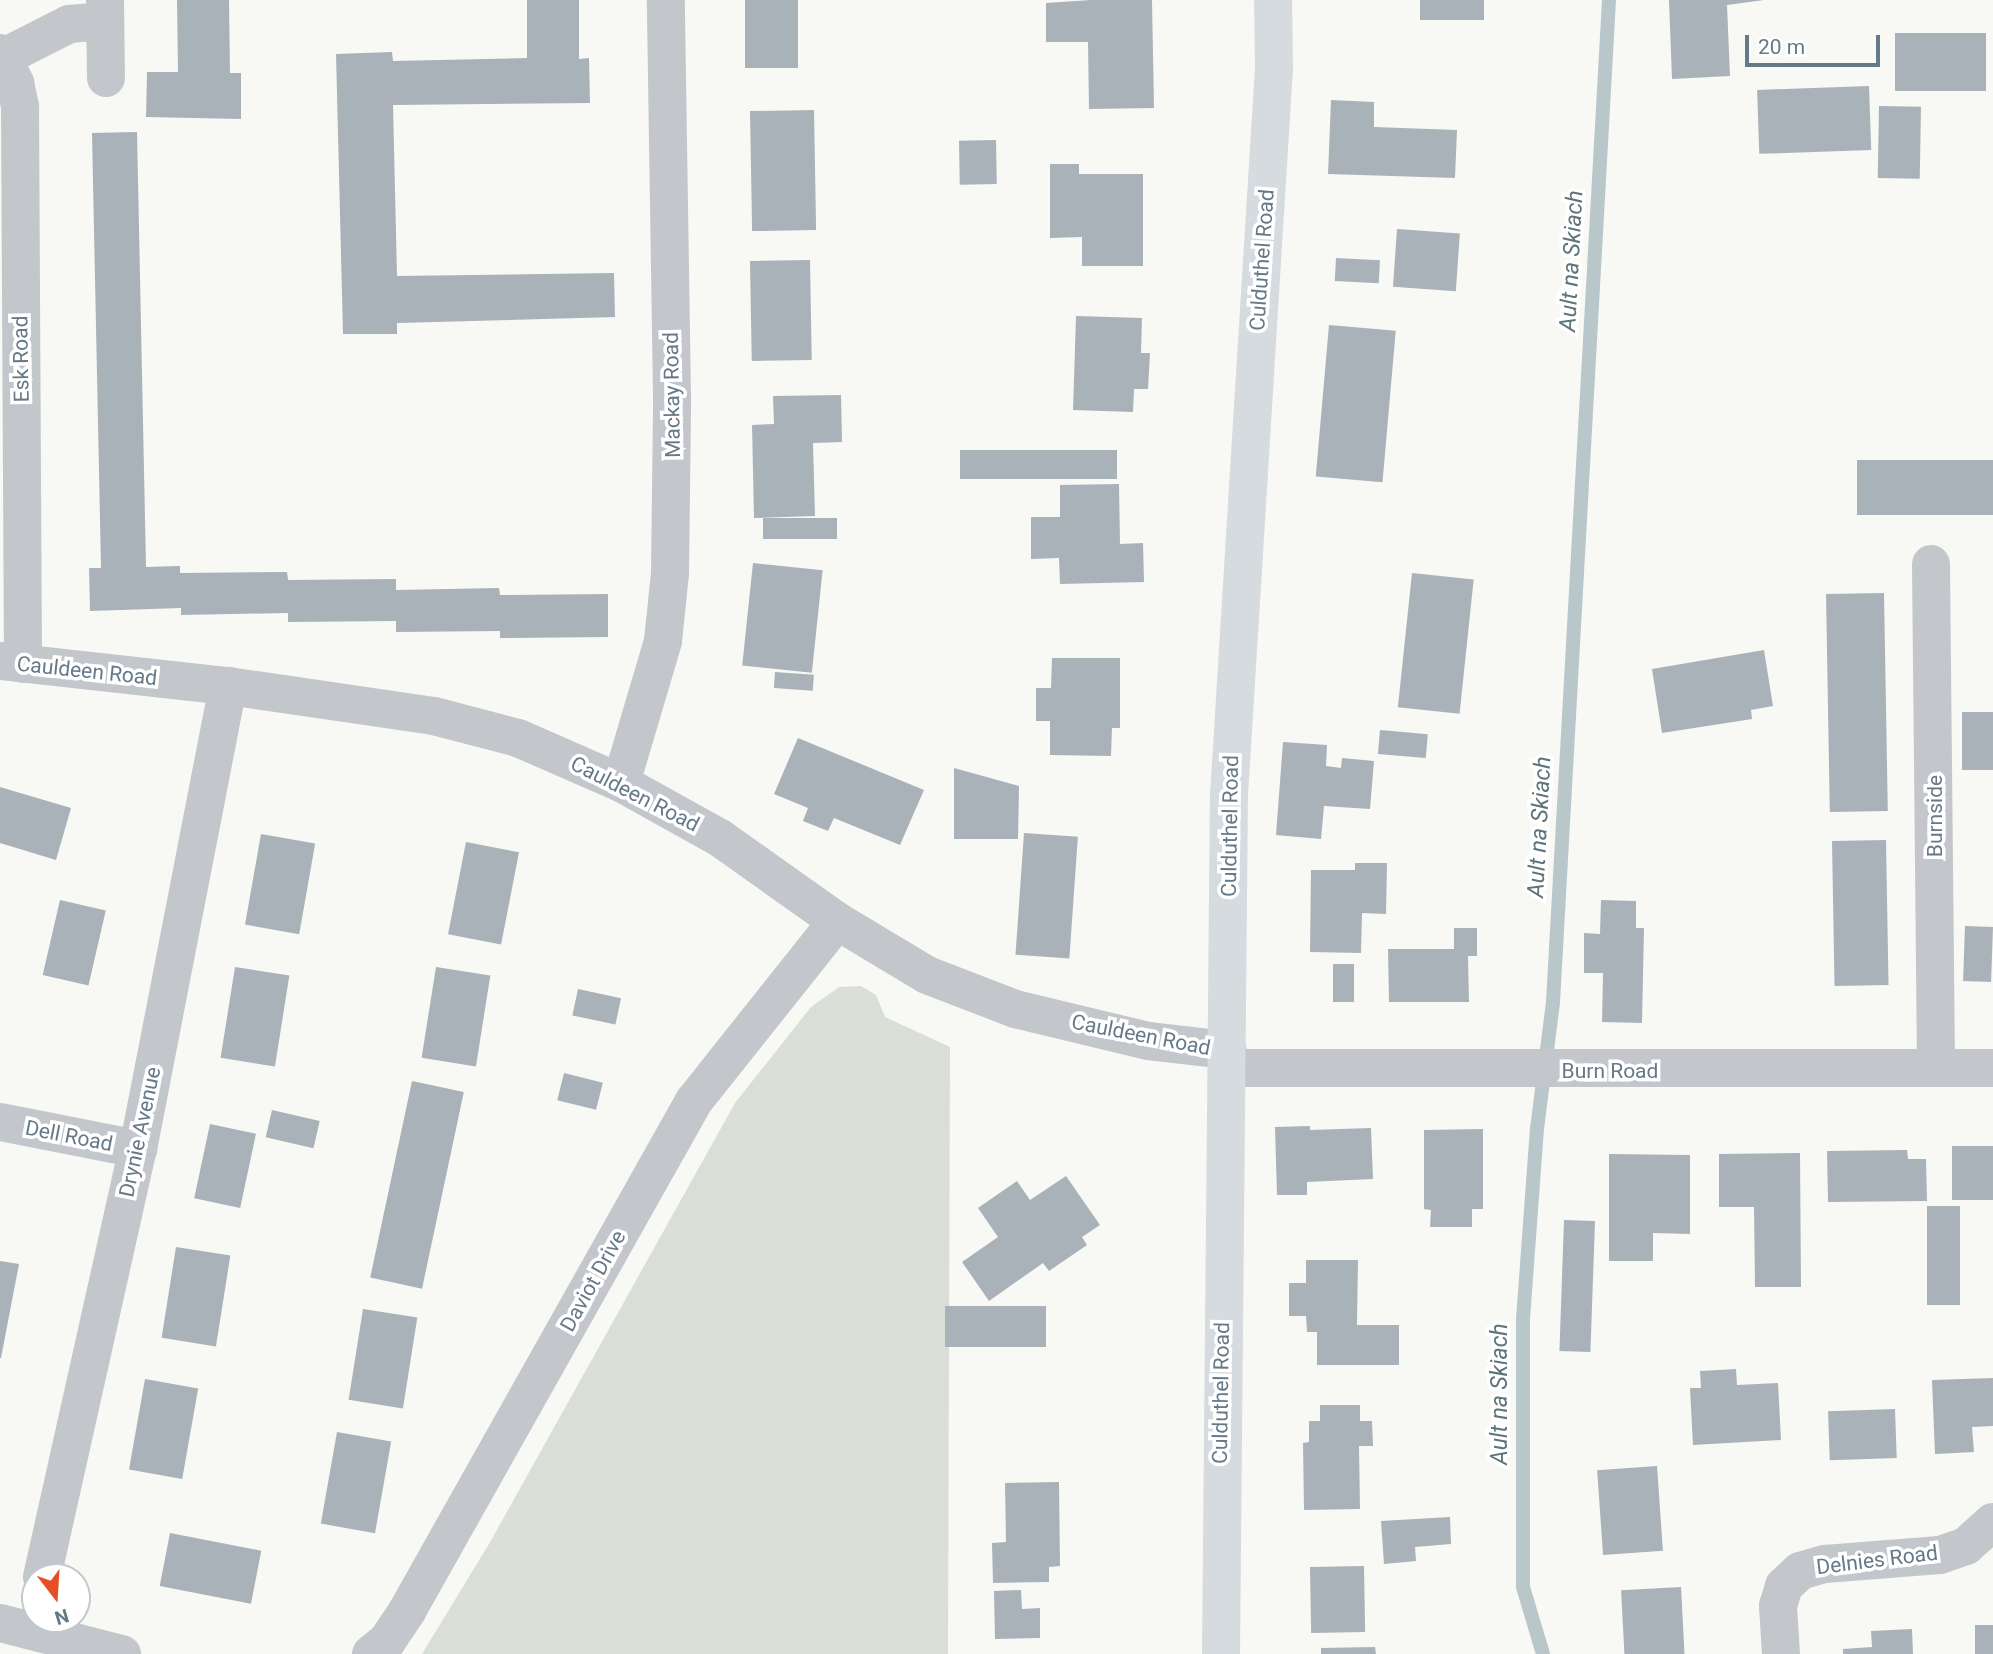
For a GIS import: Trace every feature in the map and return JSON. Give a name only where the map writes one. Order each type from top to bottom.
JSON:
[{"type":"main road","name":"Culduthel Road","points":[[1221,1654],[1229,795],[1274,68],[1273,0]]},
{"type":"street","name":"Mackay Road","points":[[621,783],[663,641],[670,573],[673,397],[666,0]]},
{"type":"street","name":"Esk Road","points":[[12,663],[20,107],[2,55],[69,24],[105,11]]},
{"type":"street","points":[[105,11],[106,78]]},
{"type":"street","name":"Burnside","points":[[1931,564],[1936,1068]]},
{"type":"street","name":"Cauldeen Road","points":[[12,663],[228,686],[434,716],[518,738],[621,783],[720,838],[837,921],[926,975],[1014,1009],[1227,1059]]},
{"type":"street","name":"Drynie Avenue","points":[[45,1563],[138,1149],[228,686]]},
{"type":"street","name":"Daviot Drive","points":[[371,1654],[387,1641],[407,1611],[694,1101],[837,921]]},
{"type":"street","name":"Burn Road","points":[[1227,1059],[1309,1068],[1573,1072],[1993,1068]]},
{"type":"street","name":"Dell Road","points":[[0,1122],[138,1149]]},
{"type":"street","name":"Delnies Road","points":[[1781,1654],[1778,1606],[1784,1586],[1800,1571],[1825,1564],[1940,1555],[1966,1546],[1993,1522]]},
{"type":"street","points":[[39,1633],[122,1654]]},
{"type":"shaded area","points":[[861,986],[876,995],[885,1017],[950,1047],[948,1654],[422,1654],[489,1544],[735,1103],[811,1007],[839,987]]},
{"type":"building","points":[[177,0],[229,0],[230,73],[241,73],[241,119],[146,117],[147,72],[178,72]]},
{"type":"building","points":[[527,0],[579,0],[579,59],[589,58],[590,103],[393,105],[397,276],[614,273],[615,317],[397,323],[397,334],[343,334],[336,54],[392,52],[393,61],[527,58]]},
{"type":"building","points":[[745,0],[798,0],[798,68],[745,68]]},
{"type":"building","points":[[1152,0],[1154,108],[1089,109],[1088,42],[1046,42],[1046,3]]},
{"type":"building","points":[[1420,0],[1484,0],[1484,20],[1420,20]]},
{"type":"building","points":[[1669,0],[1764,0],[1727,5],[1730,76],[1672,79]]},
{"type":"building","points":[[1895,33],[1986,33],[1986,91],[1895,91]]},
{"type":"building","points":[[1869,86],[1871,150],[1759,154],[1757,90]]},
{"type":"building","points":[[1331,100],[1374,102],[1374,127],[1457,130],[1455,178],[1328,174]]},
{"type":"building","points":[[1879,106],[1921,107],[1920,179],[1878,178]]},
{"type":"building","points":[[814,110],[816,230],[752,231],[750,111]]},
{"type":"building","points":[[137,132],[146,567],[180,566],[180,573],[287,572],[288,580],[396,579],[396,590],[499,588],[500,595],[608,594],[608,637],[500,638],[500,631],[396,632],[396,621],[288,622],[288,613],[181,615],[181,608],[90,611],[89,568],[101,568],[92,133]]},
{"type":"building","points":[[996,140],[997,184],[960,185],[959,141]]},
{"type":"building","points":[[1050,164],[1079,164],[1079,174],[1143,174],[1143,266],[1082,266],[1082,237],[1050,238]]},
{"type":"building","points":[[1397,229],[1460,233],[1456,291],[1393,287]]},
{"type":"building","points":[[1336,258],[1380,260],[1379,283],[1335,281]]},
{"type":"building","points":[[810,260],[812,360],[752,361],[750,261]]},
{"type":"building","points":[[1076,316],[1142,318],[1141,353],[1150,353],[1148,389],[1134,389],[1133,412],[1073,410]]},
{"type":"building","points":[[1329,325],[1396,331],[1382,482],[1316,476]]},
{"type":"building","points":[[841,395],[842,442],[813,443],[815,516],[754,518],[752,425],[774,424],[773,396]]},
{"type":"building","points":[[960,450],[1117,450],[1117,479],[960,479]]},
{"type":"building","points":[[1857,460],[1993,460],[1993,515],[1857,515]]},
{"type":"building","points":[[1119,484],[1120,544],[1143,543],[1144,582],[1060,584],[1059,558],[1031,559],[1031,517],[1060,517],[1060,485]]},
{"type":"building","points":[[763,518],[837,518],[837,539],[763,539]]},
{"type":"building","points":[[753,563],[823,570],[812,673],[742,665]]},
{"type":"building","points":[[1412,573],[1474,579],[1460,714],[1398,707]]},
{"type":"building","points":[[1884,593],[1888,811],[1830,812],[1826,594]]},
{"type":"building","points":[[1764,650],[1773,706],[1751,710],[1752,719],[1662,733],[1652,669]]},
{"type":"building","points":[[1052,658],[1120,658],[1120,728],[1112,728],[1111,756],[1050,755],[1050,721],[1036,721],[1036,688],[1051,688]]},
{"type":"building","points":[[775,672],[814,675],[813,691],[774,688]]},
{"type":"building","points":[[1962,712],[1993,712],[1993,770],[1962,770]]},
{"type":"building","points":[[1380,730],[1428,734],[1426,758],[1378,754]]},
{"type":"building","points":[[798,738],[924,790],[900,845],[834,818],[828,831],[803,821],[808,808],[774,794]]},
{"type":"building","points":[[1283,742],[1327,745],[1326,766],[1341,768],[1342,758],[1374,761],[1370,809],[1324,806],[1321,839],[1276,835]]},
{"type":"building","points":[[954,768],[1019,786],[1018,839],[954,839]]},
{"type":"building","points":[[0,787],[71,808],[56,860],[0,843]]},
{"type":"building","points":[[1024,833],[1078,837],[1069,958],[1015,955]]},
{"type":"building","points":[[261,834],[315,844],[299,934],[245,925]]},
{"type":"building","points":[[1886,840],[1889,985],[1835,986],[1832,841]]},
{"type":"building","points":[[466,842],[519,852],[501,945],[448,934]]},
{"type":"building","points":[[1355,863],[1387,863],[1386,914],[1362,913],[1361,953],[1310,952],[1311,870],[1355,870]]},
{"type":"building","points":[[60,900],[106,911],[88,986],[43,975]]},
{"type":"building","points":[[1601,900],[1636,901],[1636,928],[1644,928],[1642,1023],[1602,1022],[1603,973],[1584,973],[1584,933],[1600,934]]},
{"type":"building","points":[[1965,926],[1993,927],[1991,982],[1963,981]]},
{"type":"building","points":[[1454,928],[1477,928],[1477,956],[1468,956],[1469,1002],[1389,1002],[1388,949],[1454,949]]},
{"type":"building","points":[[1333,964],[1354,964],[1354,1002],[1333,1002]]},
{"type":"building","points":[[235,967],[289,976],[275,1066],[221,1058]]},
{"type":"building","points":[[436,967],[490,976],[476,1066],[422,1058]]},
{"type":"building","points":[[578,989],[621,998],[615,1025],[572,1015]]},
{"type":"building","points":[[564,1073],[603,1083],[596,1110],[557,1100]]},
{"type":"building","points":[[412,1081],[464,1092],[422,1289],[370,1278]]},
{"type":"building","points":[[272,1110],[320,1121],[313,1148],[266,1137]]},
{"type":"building","points":[[210,1124],[256,1134],[240,1208],[194,1198]]},
{"type":"building","points":[[1310,1126],[1310,1130],[1371,1128],[1373,1179],[1307,1182],[1307,1195],[1277,1195],[1275,1127]]},
{"type":"building","points":[[1483,1129],[1483,1209],[1472,1209],[1472,1227],[1430,1227],[1431,1210],[1424,1209],[1424,1130]]},
{"type":"building","points":[[1952,1146],[1993,1146],[1993,1200],[1952,1200]]},
{"type":"building","points":[[1907,1150],[1908,1159],[1926,1159],[1927,1201],[1828,1202],[1827,1151]]},
{"type":"building","points":[[1800,1153],[1801,1287],[1755,1287],[1754,1207],[1719,1207],[1719,1154]]},
{"type":"building","points":[[1609,1154],[1690,1155],[1690,1234],[1653,1233],[1653,1261],[1609,1261]]},
{"type":"building","points":[[1066,1176],[1100,1225],[1082,1237],[1087,1245],[1049,1271],[1043,1263],[989,1301],[962,1262],[998,1237],[978,1208],[1017,1181],[1030,1200]]},
{"type":"building","points":[[1927,1206],[1960,1206],[1960,1305],[1927,1305]]},
{"type":"building","points":[[1564,1220],[1595,1221],[1590,1352],[1559,1351]]},
{"type":"building","points":[[176,1247],[230,1256],[216,1346],[162,1338]]},
{"type":"building","points":[[1306,1260],[1358,1260],[1357,1325],[1399,1325],[1399,1365],[1317,1365],[1317,1332],[1307,1332],[1306,1316],[1289,1316],[1289,1283],[1306,1283]]},
{"type":"building","points":[[0,1261],[19,1264],[1,1358],[0,1358]]},
{"type":"building","points":[[945,1306],[1046,1306],[1046,1347],[945,1347]]},
{"type":"building","points":[[363,1309],[417,1318],[403,1408],[349,1400]]},
{"type":"building","points":[[1736,1369],[1737,1385],[1778,1383],[1781,1440],[1693,1445],[1690,1388],[1701,1388],[1700,1371]]},
{"type":"building","points":[[1993,1378],[1993,1426],[1972,1427],[1974,1452],[1935,1454],[1932,1380]]},
{"type":"building","points":[[145,1379],[198,1388],[182,1479],[129,1470]]},
{"type":"building","points":[[1320,1405],[1360,1405],[1360,1421],[1372,1421],[1373,1446],[1359,1446],[1360,1509],[1304,1510],[1303,1443],[1309,1442],[1309,1421],[1320,1421]]},
{"type":"building","points":[[1895,1409],[1897,1458],[1830,1460],[1828,1411]]},
{"type":"building","points":[[337,1432],[391,1442],[375,1533],[321,1524]]},
{"type":"building","points":[[1657,1466],[1663,1551],[1603,1555],[1597,1470]]},
{"type":"building","points":[[1059,1482],[1060,1566],[1049,1567],[1049,1582],[993,1583],[992,1543],[1006,1542],[1005,1483]]},
{"type":"building","points":[[1450,1517],[1451,1544],[1415,1547],[1416,1561],[1384,1564],[1381,1521]]},
{"type":"building","points":[[170,1533],[261,1551],[251,1604],[160,1586]]},
{"type":"building","points":[[1364,1566],[1365,1632],[1311,1633],[1310,1567]]},
{"type":"building","points":[[1681,1587],[1685,1654],[1624,1654],[1621,1590]]},
{"type":"building","points":[[1021,1590],[1022,1609],[1040,1608],[1040,1638],[995,1639],[994,1591]]},
{"type":"building","points":[[1975,1625],[1993,1625],[1993,1654],[1975,1654]]},
{"type":"building","points":[[1912,1629],[1913,1654],[1843,1654],[1843,1649],[1872,1647],[1871,1631]]},
{"type":"building","points":[[1375,1647],[1376,1654],[1321,1654],[1321,1648]]},
{"type":"waterway","name":"Ault na Skiach","points":[[1543,1654],[1523,1587],[1523,1319],[1537,1129],[1553,1002],[1609,0]]}]
